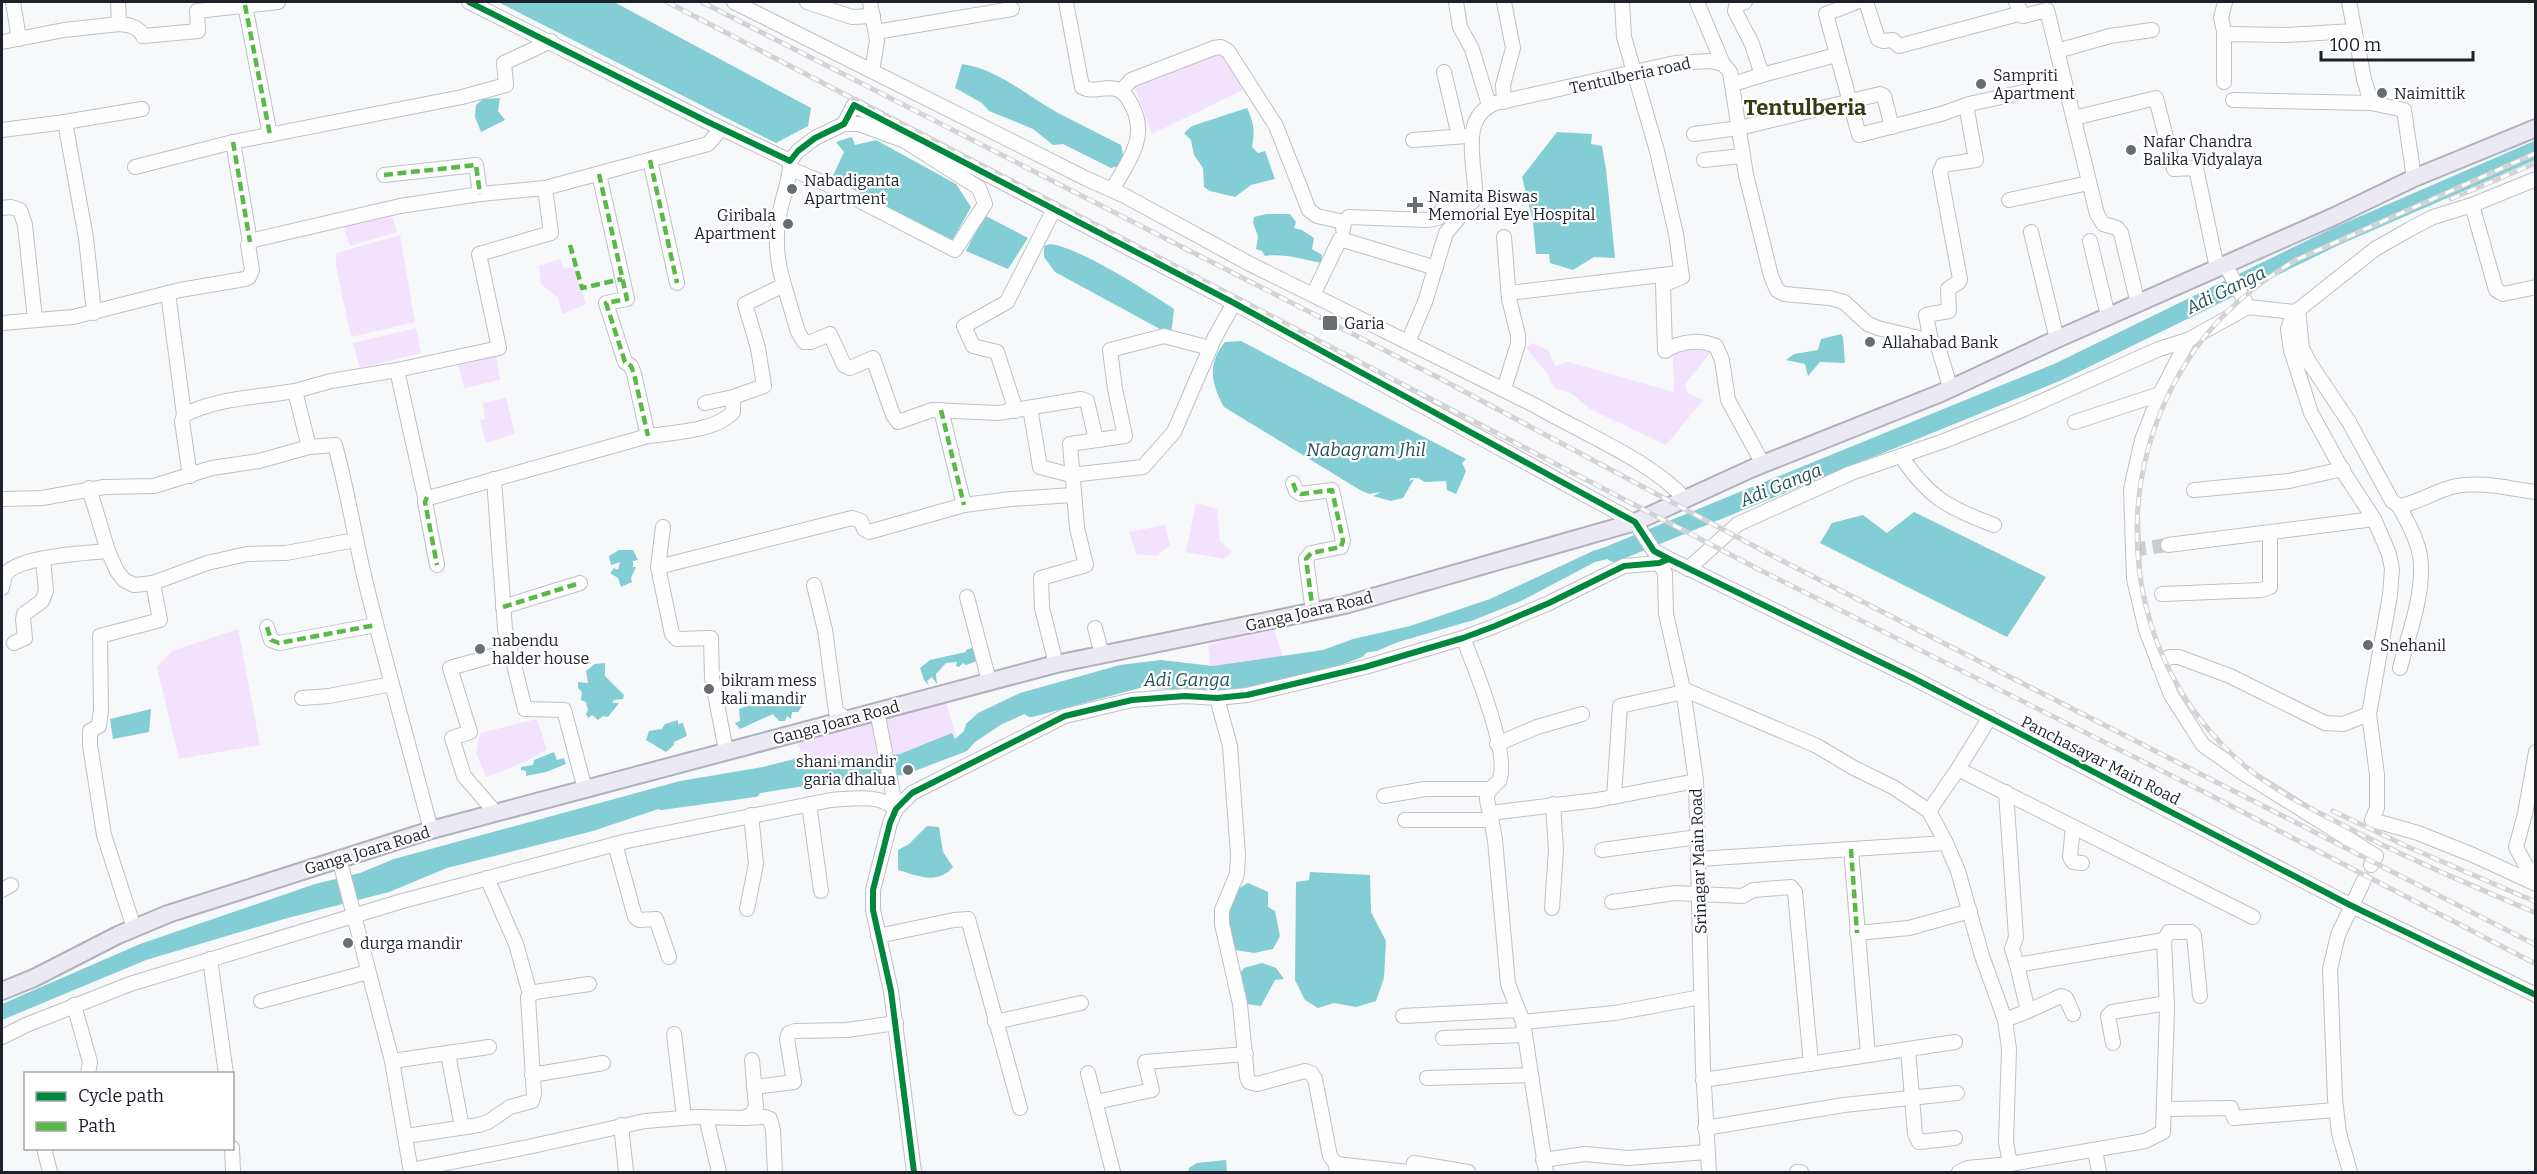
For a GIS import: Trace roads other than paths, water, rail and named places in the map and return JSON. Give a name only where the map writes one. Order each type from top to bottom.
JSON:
[{"type":"main road","name":"Ganga Joara Road","points":[[2,991],[34,978],[134,928],[197,904],[431,830],[1056,664],[1345,605],[1635,522],[1763,464],[1950,387],[2138,304],[2414,178],[2535,128]]},
{"type":"street","points":[[13,2],[19,39]]},
{"type":"street","points":[[118,2],[119,24]]},
{"type":"street","points":[[2,42],[119,24],[140,30],[143,36],[198,31],[197,10],[278,2]]},
{"type":"street","points":[[469,2],[551,41],[790,165],[955,250],[986,204],[979,188],[905,141],[859,124],[844,124],[815,138],[798,150],[790,165],[775,247],[798,332],[804,342],[811,342],[830,334],[844,365],[850,368],[873,358],[898,422],[920,413],[941,410],[998,413],[1082,399],[1088,401],[1096,440]]},
{"type":"street","points":[[734,2],[1112,190],[1312,295],[1504,389],[1608,445],[1672,485],[1685,499]]},
{"type":"street","points":[[807,2],[852,17],[873,16]]},
{"type":"street","points":[[870,2],[877,40],[872,71]]},
{"type":"street","points":[[1066,2],[1082,87],[1092,90],[1111,87],[1121,91],[1131,102],[1139,120],[1138,145],[1112,190]]},
{"type":"street","points":[[1413,140],[1465,136],[1489,105],[1472,49],[1460,27],[1456,2]]},
{"type":"street","points":[[1504,2],[1513,48],[1503,85],[1504,102]]},
{"type":"street","points":[[1622,2],[1621,27],[1674,223],[1682,277],[1663,285],[1665,351],[1680,343],[1707,343],[1716,346],[1722,360],[1728,400],[1763,464]]},
{"type":"street","points":[[1697,2],[1723,64],[1730,72],[1742,156],[1756,222],[1777,290],[1784,294],[1829,298],[1844,302],[1868,324],[1931,340],[1938,346],[1950,387]]},
{"type":"street","points":[[1745,2],[1736,6],[1735,11],[1752,44],[1762,75]]},
{"type":"street","points":[[1856,2],[1826,14],[1858,135],[1941,114],[1966,105],[2065,83]]},
{"type":"street","points":[[1866,2],[1878,39],[1893,40],[1899,46],[2019,7],[2023,16],[2047,10],[2100,221],[2121,233],[2138,304]]},
{"type":"street","points":[[2224,82],[2225,35],[2221,18],[2226,2]]},
{"type":"street","points":[[2349,2],[2371,103]]},
{"type":"street","points":[[244,5],[270,135]]},
{"type":"street","points":[[876,32],[1012,9]]},
{"type":"street","points":[[2057,51],[2110,36],[2152,30]]},
{"type":"street","points":[[2225,35],[2285,35],[2354,31]]},
{"type":"street","points":[[135,168],[233,142],[462,97],[506,85],[504,63],[551,41]]},
{"type":"street","points":[[1121,91],[1131,80],[1214,48],[1221,47],[1228,51],[1276,126],[1309,210],[1317,216],[1344,222]]},
{"type":"street","points":[[1733,84],[1836,55]]},
{"type":"street","name":"Tentulberia road","points":[[1489,105],[1634,72],[1693,62],[1710,61],[1723,64]]},
{"type":"street","points":[[1408,342],[1425,302],[1446,233],[1466,210],[1475,194],[1465,136],[1444,72]]},
{"type":"street","points":[[1694,134],[1739,128],[1882,94],[1892,127]]},
{"type":"street","points":[[2074,118],[2156,98],[2174,169],[2196,168],[2221,266],[2248,307]]},
{"type":"street","points":[[2234,100],[2371,103],[2404,110],[2414,178]]},
{"type":"street","points":[[844,124],[854,105],[1234,303],[1635,522],[1661,558],[1624,566],[1549,603],[1463,638],[1365,667],[1247,695],[1132,700],[1065,716],[912,792],[896,809],[873,890],[873,910],[896,1023],[914,1173]]},
{"type":"street","points":[[1931,340],[1926,315],[1948,311],[1948,289],[1960,279],[1940,172],[1943,165],[1976,160],[1966,105]]},
{"type":"street","points":[[2,130],[142,109]]},
{"type":"street","points":[[65,122],[86,238],[94,313]]},
{"type":"street","points":[[250,242],[400,206],[480,194],[544,188],[708,144],[721,129]]},
{"type":"street","points":[[2,323],[35,319],[50,320],[94,313],[168,293],[249,277],[252,270],[250,242],[233,142]]},
{"type":"street","points":[[1704,160],[1742,156]]},
{"type":"street","points":[[650,160],[677,283]]},
{"type":"street","points":[[384,175],[476,165],[480,194]]},
{"type":"street","points":[[599,174],[627,298],[606,303],[625,362],[631,366],[634,374],[648,436]]},
{"type":"street","points":[[2535,179],[2472,205],[2433,217],[2375,249],[2296,311],[2288,329],[2291,350],[2311,413],[2374,519],[2389,554],[2392,569],[2390,595],[2369,714],[2377,775],[2377,808],[2372,820],[2418,833],[2535,884]]},
{"type":"street","points":[[2009,200],[2089,183]]},
{"type":"street","points":[[184,415],[217,405],[499,348],[479,254],[551,233],[544,188]]},
{"type":"street","points":[[2472,205],[2496,290],[2503,294],[2535,287]]},
{"type":"street","points":[[2,208],[11,207],[20,210],[25,225],[35,319]]},
{"type":"street","points":[[1342,240],[1344,222],[1353,216],[1427,220],[1438,218],[1442,209],[1445,208],[1466,210]]},
{"type":"street","points":[[1054,209],[1007,302],[964,326],[973,345],[997,352],[1023,410],[1040,467],[1071,475],[1143,467],[1174,432],[1210,348],[1234,303]]},
{"type":"street","points":[[2031,232],[2056,339]]},
{"type":"street","points":[[1504,237],[1509,293],[1518,335],[1518,344],[1504,389]]},
{"type":"street","points":[[1312,295],[1338,241],[1342,240],[1436,268]]},
{"type":"street","points":[[2090,241],[2108,316]]},
{"type":"street","points":[[1509,293],[1681,273]]},
{"type":"street","points":[[705,403],[733,397],[764,386],[758,348],[745,304],[784,285]]},
{"type":"street","points":[[168,293],[190,476]]},
{"type":"street","points":[[1688,569],[1738,524],[1851,473],[1989,423],[2159,349],[2188,340],[2248,307],[2296,311]]},
{"type":"street","points":[[2296,311],[2302,348],[2308,362],[2358,437],[2392,501],[2399,506],[2418,547],[2421,567],[2418,594],[2400,668]]},
{"type":"street","points":[[1056,664],[1042,608],[1041,578],[1086,565],[1077,528],[1070,444],[1125,436],[1110,350],[1164,336],[1210,348]]},
{"type":"street","points":[[2188,340],[2160,394],[2142,440],[2131,489],[2134,579],[2146,630],[2171,695],[2203,745],[2243,773],[2376,856],[2371,865]]},
{"type":"street","points":[[397,370],[424,495],[427,497]]},
{"type":"street","points":[[295,391],[309,447]]},
{"type":"street","points":[[2075,422],[2160,394]]},
{"type":"street","points":[[427,497],[648,436],[680,433],[723,420],[733,412],[733,397]]},
{"type":"street","points":[[941,410],[964,505]]},
{"type":"street","points":[[2,499],[42,498],[89,488],[154,486],[212,468],[259,460],[309,447],[335,445],[348,493],[355,540],[376,625],[431,830]]},
{"type":"street","points":[[1901,456],[1917,481],[1936,497],[1957,511],[1994,525]]},
{"type":"street","points":[[2194,490],[2289,481],[2343,469]]},
{"type":"street","points":[[494,479],[503,607],[510,651],[525,709],[564,710],[585,789]]},
{"type":"street","points":[[1293,483],[1296,491],[1301,494],[1332,490],[1343,541],[1341,547],[1311,553],[1306,559],[1313,612]]},
{"type":"street","points":[[2399,506],[2409,505],[2439,491],[2458,486],[2477,485],[2535,492]]},
{"type":"street","points":[[89,488],[108,551],[124,580],[134,585],[153,584],[207,563],[247,554],[286,553],[355,540]]},
{"type":"street","points":[[658,567],[852,518],[861,521],[864,529],[869,532],[964,505],[1073,495]]},
{"type":"street","points":[[427,497],[425,502],[437,565]]},
{"type":"street","points":[[2168,545],[2374,519]]},
{"type":"street","points":[[663,527],[658,567],[672,634],[677,639],[711,639],[712,678],[726,751]]},
{"type":"street","points":[[2162,594],[2261,590],[2271,587],[2270,533]]},
{"type":"street","points":[[2,588],[7,573],[15,567],[42,559],[108,551]]},
{"type":"street","name":"Panchasayar Main Road","points":[[1661,558],[1803,624],[1990,717],[2350,905],[2535,995]]},
{"type":"street","name":"Srinagar Main Road","points":[[1661,558],[1665,573],[1666,614],[1683,691],[1695,781],[1700,895],[1703,1080],[1709,1173]]},
{"type":"street","points":[[14,643],[25,638],[24,614],[42,601],[46,591],[42,559]]},
{"type":"street","points":[[134,928],[104,835],[90,745],[90,731],[99,726],[101,710],[100,636],[160,620],[153,584]]},
{"type":"street","points":[[503,607],[580,584]]},
{"type":"street","points":[[814,585],[825,630],[836,712],[847,719]]},
{"type":"street","points":[[967,597],[989,681]]},
{"type":"street","points":[[267,627],[271,640],[279,643],[376,625]]},
{"type":"street","points":[[1095,628],[1102,654]]},
{"type":"street","points":[[1463,638],[1485,694],[1497,744],[1501,776],[1490,789],[1486,799],[1491,816],[1498,874],[1508,984],[1522,1022],[1544,1166],[1585,1154],[1628,1158],[1707,1152]]},
{"type":"street","points":[[496,813],[464,776],[452,738],[470,732],[450,668],[510,651]]},
{"type":"street","points":[[2159,665],[2169,657],[2179,657],[2230,676],[2333,725],[2369,714]]},
{"type":"street","points":[[302,698],[328,696],[392,684]]},
{"type":"street","points":[[1614,797],[1620,706],[1683,691],[1817,746],[1893,787],[1929,811],[1946,843],[1971,911],[1982,956],[2005,1020],[2009,1049],[2006,1142],[2010,1164]]},
{"type":"street","points":[[1217,698],[1230,746],[1238,855],[1238,874],[1222,910],[1222,924],[1240,1004],[1249,1082],[1257,1084],[1305,1071],[1311,1073],[1315,1079],[1330,1156],[1336,1168],[1408,1172],[1413,1169],[1414,1163],[1468,1173]]},
{"type":"street","points":[[877,711],[896,809]]},
{"type":"street","points":[[1497,744],[1537,727],[1582,714]]},
{"type":"street","points":[[1929,811],[1990,717]]},
{"type":"street","points":[[2535,753],[2525,814],[2516,847],[2527,868],[2535,871]]},
{"type":"street","points":[[1958,769],[2253,917]]},
{"type":"street","points":[[1405,820],[1491,816],[1553,804],[1614,797],[1695,781]]},
{"type":"street","points":[[1384,795],[1425,789],[1490,789]]},
{"type":"street","points":[[2006,792],[2016,938],[2012,949],[2028,1011]]},
{"type":"street","points":[[2,1037],[26,1024],[74,1005],[354,912],[615,844],[809,804],[864,798],[886,801],[896,809]]},
{"type":"street","points":[[809,804],[821,891]]},
{"type":"street","points":[[1552,908],[1556,850],[1553,804]]},
{"type":"street","points":[[747,909],[756,864],[750,815]]},
{"type":"street","points":[[2073,827],[2070,857],[2073,862],[2082,863]]},
{"type":"street","points":[[1602,850],[1698,837]]},
{"type":"street","points":[[1698,859],[1946,843]]},
{"type":"street","points":[[615,844],[635,917],[639,920],[656,919],[669,957]]},
{"type":"street","points":[[1851,849],[1868,1055]]},
{"type":"street","points":[[339,858],[392,1061],[411,1171],[621,1125],[684,1117],[765,1117],[770,1119],[773,1130],[775,1173]]},
{"type":"street","points":[[406,1136],[488,1122],[503,1110],[532,1101],[534,1094],[528,1003],[530,994],[516,944],[487,878]]},
{"type":"street","points":[[2350,1173],[2339,1133],[2336,1110],[2332,1062],[2330,969],[2338,935],[2350,905],[2364,880]]},
{"type":"street","points":[[1612,902],[1675,893],[1743,896],[1753,890],[1791,887],[1795,892],[1811,1064]]},
{"type":"street","points":[[1857,933],[1909,928],[1971,911]]},
{"type":"street","points":[[878,936],[968,919],[1020,1108]]},
{"type":"street","points":[[1959,1173],[1968,1168],[2010,1164],[2096,1150],[2157,1137],[2163,1132],[2165,1109],[2167,1003],[2164,940],[2169,932],[2191,932],[2194,935],[2200,996]]},
{"type":"street","points":[[2017,966],[2164,940]]},
{"type":"street","points":[[210,959],[226,1072]]},
{"type":"street","points":[[261,1001],[368,972]]},
{"type":"street","points":[[530,994],[589,984]]},
{"type":"street","points":[[2005,1020],[2061,996],[2067,998],[2073,1014]]},
{"type":"street","points":[[1443,1038],[1522,1022],[1615,1013],[1701,997]]},
{"type":"street","points":[[995,1022],[1081,1003]]},
{"type":"street","points":[[2113,1043],[2108,1021],[2108,1016],[2112,1012],[2167,1003]]},
{"type":"street","points":[[74,1005],[90,1062],[88,1072]]},
{"type":"street","points":[[1402,1016],[1522,1022]]},
{"type":"street","points":[[754,1087],[794,1082],[786,1039],[789,1033],[847,1030],[896,1023]]},
{"type":"street","points":[[674,1034],[684,1117]]},
{"type":"street","points":[[1703,1080],[1955,1042]]},
{"type":"street","points":[[392,1061],[489,1047]]},
{"type":"street","points":[[1908,1049],[1915,1134],[1919,1142],[1954,1138]]},
{"type":"street","points":[[448,1053],[462,1127]]},
{"type":"street","points":[[1096,1102],[1152,1090],[1145,1062],[1246,1054]]},
{"type":"street","points":[[744,1118],[752,1114],[756,1107],[752,1060]]},
{"type":"street","points":[[532,1075],[603,1063]]},
{"type":"street","points":[[1088,1074],[1113,1173]]},
{"type":"street","points":[[1427,1078],[1531,1075]]},
{"type":"street","points":[[1705,1128],[1911,1097],[1957,1093]]},
{"type":"street","points":[[2165,1109],[2231,1108],[2234,1118],[2336,1110]]},
{"type":"street","points":[[706,1118],[719,1173]]},
{"type":"street","points":[[621,1125],[626,1173]]},
{"type":"street","points":[[44,1150],[50,1173]]},
{"type":"street","points":[[232,1150],[233,1173]]},
{"type":"street","points":[[2096,1150],[2099,1173]]},
{"type":"street","points":[[1797,1173],[1802,1172]]},
{"type":"water","points":[[498,2],[614,2],[811,108],[808,126],[776,143]]},
{"type":"water","points":[[962,64],[1000,77],[1058,113],[1121,145],[1123,155],[1118,166],[1111,168],[1063,144],[1053,145],[1033,129],[989,111],[982,103],[955,88]]},
{"type":"water","points":[[500,98],[498,111],[505,120],[481,132],[475,117],[476,105],[483,99]]},
{"type":"water","points":[[1247,108],[1253,127],[1252,147],[1258,153],[1265,151],[1275,179],[1251,185],[1235,197],[1210,191],[1204,187],[1203,168],[1194,155],[1191,140],[1184,133],[1192,126]]},
{"type":"water","points":[[1557,132],[1592,134],[1591,144],[1602,146],[1606,169],[1615,258],[1594,257],[1573,270],[1550,263],[1549,254],[1536,254],[1533,222],[1522,177]]},
{"type":"water","points":[[852,137],[855,145],[876,140],[956,184],[971,207],[952,241],[830,182],[844,152],[836,142]]},
{"type":"water","points":[[1266,214],[1290,214],[1296,222],[1294,228],[1314,238],[1312,249],[1322,255],[1321,263],[1285,256],[1265,256],[1262,251],[1256,249],[1258,236],[1253,223],[1254,217]]},
{"type":"water","points":[[984,215],[1028,238],[1008,269],[966,251]]},
{"type":"water","points":[[1050,244],[1095,261],[1174,309],[1171,335],[1055,272],[1044,257],[1044,246]]},
{"type":"water","points":[[1841,334],[1845,363],[1820,362],[1808,376],[1805,364],[1786,360],[1794,354],[1818,350],[1821,339]]},
{"type":"water","name":"Nabagram Jhil","points":[[1241,341],[1466,459],[1462,463],[1466,471],[1456,494],[1447,490],[1446,481],[1425,482],[1418,478],[1411,478],[1409,481],[1414,479],[1403,498],[1391,501],[1373,496],[1381,492],[1369,494],[1360,490],[1224,407],[1214,382],[1215,358],[1225,342]]},
{"type":"water","points":[[1914,512],[2046,577],[2007,637],[1820,543],[1832,523],[1863,515],[1887,533]]},
{"type":"water","points":[[1627,540],[1642,549],[1595,562],[1521,601],[1474,620],[1398,642],[1377,651],[1324,659],[1307,666],[1270,675],[1202,680],[1136,681],[1096,687],[1056,700],[1002,724],[975,742],[967,751],[904,775],[835,781],[761,793],[724,794],[682,801],[593,831],[447,868],[389,892],[284,919],[146,960],[2,1020],[2,1004],[140,944],[315,884],[360,873],[394,859],[680,781],[763,767],[798,758],[809,762],[857,760],[900,754],[952,733],[955,739],[978,713],[1020,693],[1120,665],[1161,660],[1213,666],[1323,650],[1353,639],[1410,626],[1490,599],[1593,551]]},
{"type":"water","points":[[619,550],[633,550],[638,560],[633,561],[633,567],[636,567],[631,578],[632,582],[621,587],[618,578],[610,573],[614,568],[618,570],[620,562],[611,565],[609,556]]},
{"type":"water","points":[[977,646],[977,661],[966,665],[963,663],[959,667],[956,666],[957,662],[946,663],[936,674],[937,684],[932,677],[927,681],[929,686],[924,680],[920,668],[930,660],[966,652]]},
{"type":"water","points":[[605,663],[605,676],[624,695],[623,699],[614,700],[612,703],[619,703],[608,717],[603,716],[598,720],[592,715],[588,718],[586,702],[581,700],[582,692],[578,688],[578,682],[588,683],[586,671],[595,664]]},
{"type":"water","points":[[799,694],[803,705],[798,712],[792,712],[791,719],[787,716],[785,721],[779,721],[773,714],[740,729],[735,723],[740,721],[739,709],[766,699],[768,703]]},
{"type":"water","points":[[151,709],[149,732],[113,739],[110,719]]},
{"type":"water","points":[[678,720],[678,724],[683,723],[687,736],[674,742],[674,745],[666,752],[646,740],[649,731],[662,729],[665,724]]},
{"type":"water","points":[[554,752],[557,760],[564,758],[566,764],[546,772],[526,776],[526,771],[521,770],[521,767],[533,765],[534,760]]},
{"type":"water","points":[[927,826],[939,827],[943,852],[953,867],[941,876],[927,878],[898,870],[898,850],[909,844]]},
{"type":"water","points":[[1310,872],[1370,875],[1371,912],[1386,941],[1384,978],[1376,1001],[1356,1007],[1334,1003],[1318,1008],[1305,1000],[1295,980],[1296,882],[1309,880]]},
{"type":"water","points":[[1248,883],[1268,892],[1268,907],[1275,911],[1280,936],[1273,949],[1254,953],[1236,950],[1226,915],[1231,893]]},
{"type":"water","points":[[1262,963],[1276,968],[1284,979],[1275,980],[1261,1006],[1245,1004],[1245,990],[1237,978],[1244,968]]},
{"type":"water","points":[[1226,1160],[1227,1172],[1188,1172],[1189,1168],[1197,1163]]},
{"type":"waterway","name":"Adi Ganga","points":[[1614,553],[2058,372],[2337,236],[2536,150]]},
{"type":"waterway","name":"Adi Ganga","points":[[1031,708],[1142,678],[1208,683],[1284,676],[1358,649]]},
{"type":"waterway","points":[[661,805],[755,792]]},
{"type":"tunnel","points":[[2132,550],[2168,545]]},
{"type":"railway","points":[[667,2],[1758,569],[2210,795],[2536,964]]},
{"type":"railway","points":[[702,2],[1439,378],[1767,553],[2536,945]]},
{"type":"railway","points":[[2536,153],[2296,260],[2269,277],[2231,308],[2199,344],[2168,396],[2147,452],[2138,510],[2139,568],[2151,624],[2173,678],[2206,727],[2250,770],[2292,798],[2411,858],[2536,913]]},
{"type":"railway","points":[[2451,199],[2536,163]]},
{"type":"railway","points":[[2333,811],[2406,846],[2536,902]]},
{"type":"place","name":"Sampriti Apartment","points":[[1981,84]]},
{"type":"place","name":"Naimittik","points":[[2382,93]]},
{"type":"place","name":"Nafar Chandra Balika Vidyalaya","points":[[2131,150]]},
{"type":"place","name":"Nabadiganta Apartment","points":[[792,189]]},
{"type":"place","name":"Namita Biswas Memorial Eye Hospital","points":[[1415,205]]},
{"type":"place","name":"Giribala Apartment","points":[[788,224]]},
{"type":"place","name":"Garia","points":[[1330,323]]},
{"type":"place","name":"Allahabad Bank","points":[[1870,342]]},
{"type":"place","name":"Snehanil","points":[[2368,645]]},
{"type":"place","name":"nabendu halder house","points":[[480,649]]},
{"type":"place","name":"bikram mess kali mandir","points":[[709,689]]},
{"type":"place","name":"shani mandir garia dhalua","points":[[908,770]]},
{"type":"place","name":"durga mandir","points":[[348,943]]},
{"type":"district","name":"Tentulberia","points":[[1805,107]]}]
